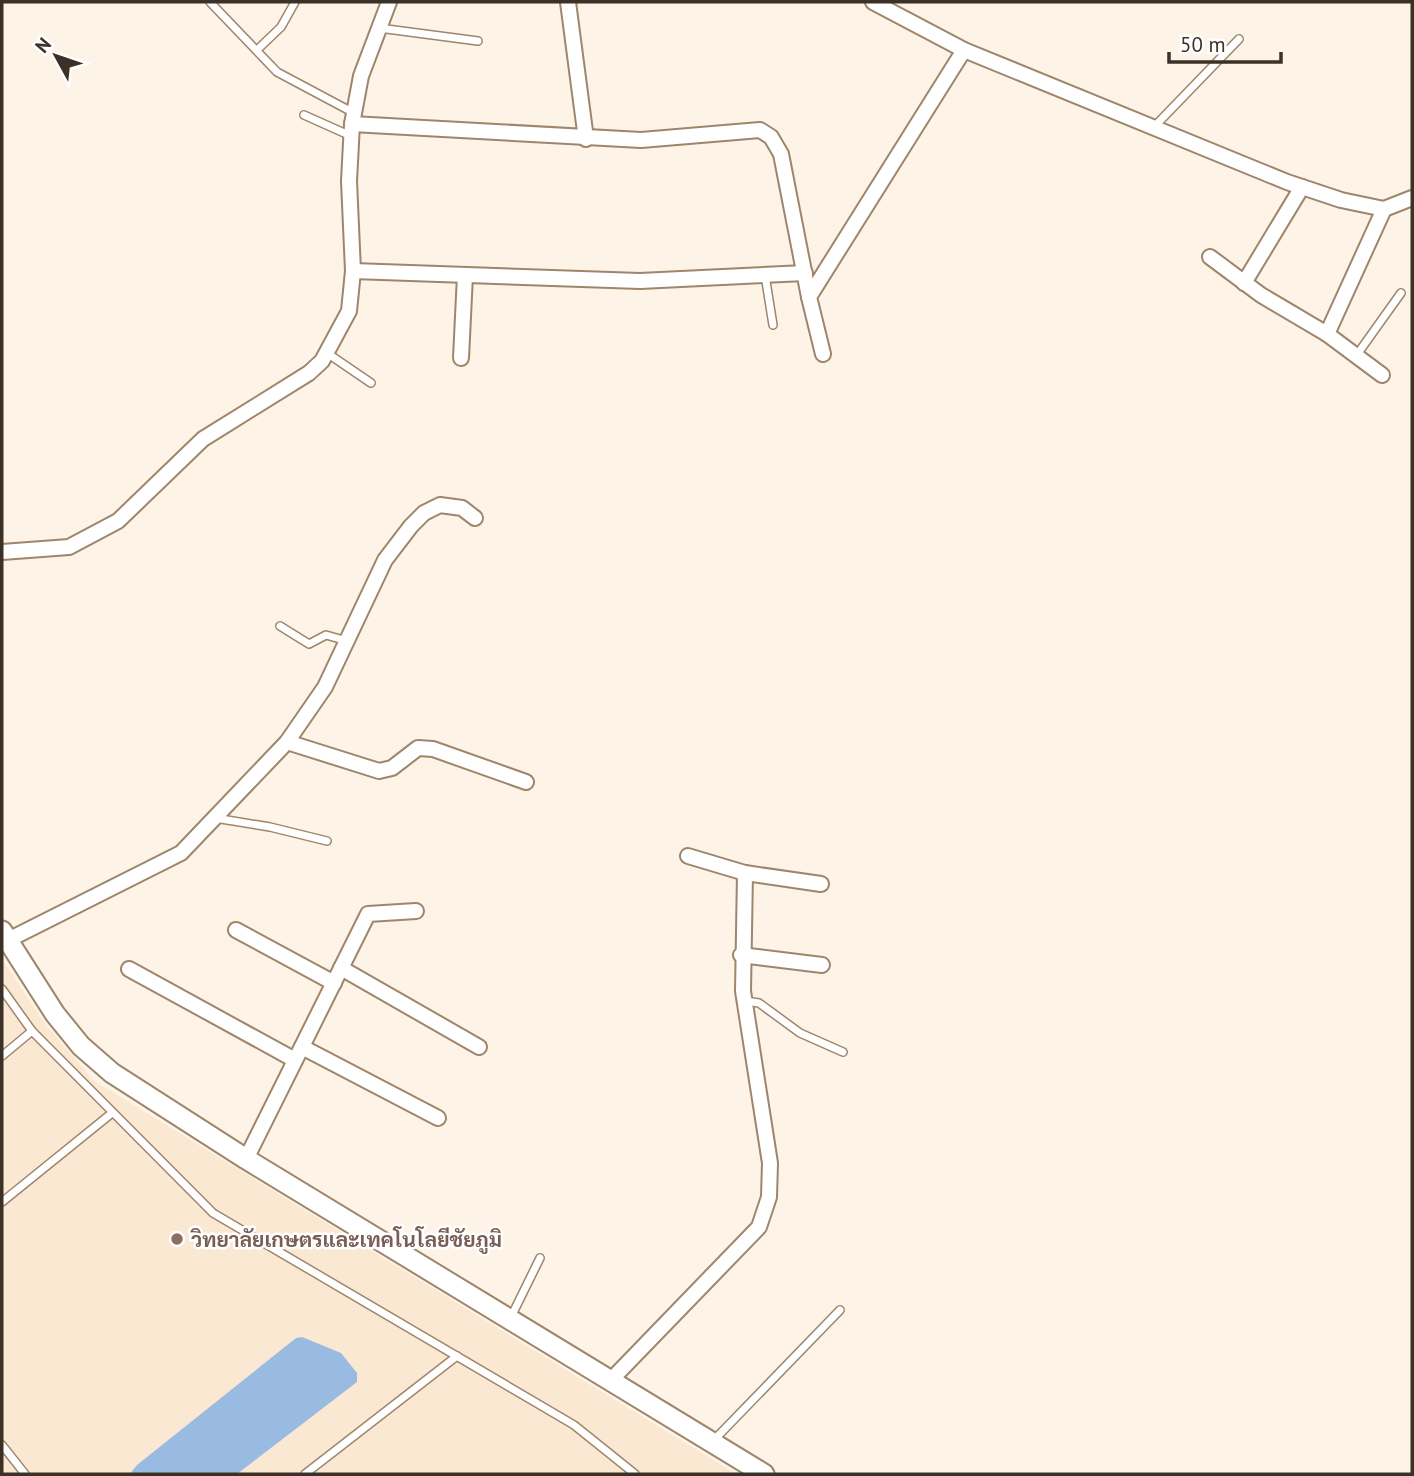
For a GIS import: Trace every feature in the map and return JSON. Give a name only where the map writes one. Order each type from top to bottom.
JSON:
[{"type":"street","points":[[2,552],[69,547],[118,521],[203,439],[309,373],[327,353],[349,310],[353,271],[349,181],[352,124],[361,76],[389,2]]},
{"type":"street","points":[[568,2],[586,139]]},
{"type":"street","points":[[876,3],[964,50],[1302,187],[1384,209],[1412,198]]},
{"type":"street","points":[[809,297],[964,50]]},
{"type":"street","points":[[352,124],[586,139],[641,140],[725,135],[754,129],[765,132],[781,154],[823,354]]},
{"type":"street","points":[[1244,283],[1302,187]]},
{"type":"street","points":[[1327,334],[1384,209]]},
{"type":"street","points":[[1210,257],[1244,283],[1327,334],[1382,376]]},
{"type":"street","points":[[353,271],[640,281],[805,273]]},
{"type":"street","points":[[461,358],[465,275]]},
{"type":"street","points":[[475,519],[470,512],[451,505],[440,505],[424,513],[385,560],[325,687],[287,742],[181,853],[4,936],[55,1014],[94,1058],[133,1088],[764,1474]]},
{"type":"street","points":[[287,742],[379,771],[392,768],[418,748],[433,749],[526,782]]},
{"type":"street","points":[[688,856],[745,873],[821,884]]},
{"type":"street","points":[[611,1380],[759,1227],[769,1197],[770,1163],[744,1001],[741,955],[745,873]]},
{"type":"street","points":[[246,1159],[368,915],[416,911]]},
{"type":"street","points":[[236,930],[334,983]]},
{"type":"street","points":[[741,955],[822,965]]},
{"type":"street","points":[[341,968],[479,1048]]},
{"type":"street","points":[[128,969],[438,1118]]},
{"type":"lane","points":[[210,2],[258,49],[277,72],[352,124]]},
{"type":"lane","points":[[258,49],[281,27],[295,2]]},
{"type":"lane","points":[[379,28],[478,41]]},
{"type":"lane","points":[[1153,128],[1239,39]]},
{"type":"lane","points":[[304,115],[352,124]]},
{"type":"lane","points":[[765,275],[773,325]]},
{"type":"lane","points":[[1356,356],[1401,293]]},
{"type":"lane","points":[[327,353],[372,383]]},
{"type":"lane","points":[[280,626],[309,644],[326,635],[348,642]]},
{"type":"lane","points":[[214,818],[270,827],[327,841]]},
{"type":"lane","points":[[2,989],[32,1031],[213,1213],[574,1425],[635,1474]]},
{"type":"lane","points":[[744,1001],[760,1003],[800,1032],[843,1052]]},
{"type":"lane","points":[[2,1056],[32,1031]]},
{"type":"lane","points":[[2,1202],[112,1113]]},
{"type":"lane","points":[[509,1320],[540,1258]]},
{"type":"lane","points":[[712,1442],[840,1310]]},
{"type":"lane","points":[[305,1474],[457,1356]]},
{"type":"lane","points":[[2,1446],[25,1474]]},
{"type":"shaded area","name":"วิทยาลัยเกษตรและเทคโนโลยีชัยภูมิ","points":[[2,959],[44,1022],[93,1080],[736,1474],[2,1474]]},
{"type":"water","points":[[302,1337],[341,1353],[357,1373],[357,1382],[237,1474],[130,1474],[137,1465],[296,1338]]},
{"type":"place","name":"วิทยาลัยเกษตรและเทคโนโลยีชัยภูมิ","points":[[177,1239]]}]
